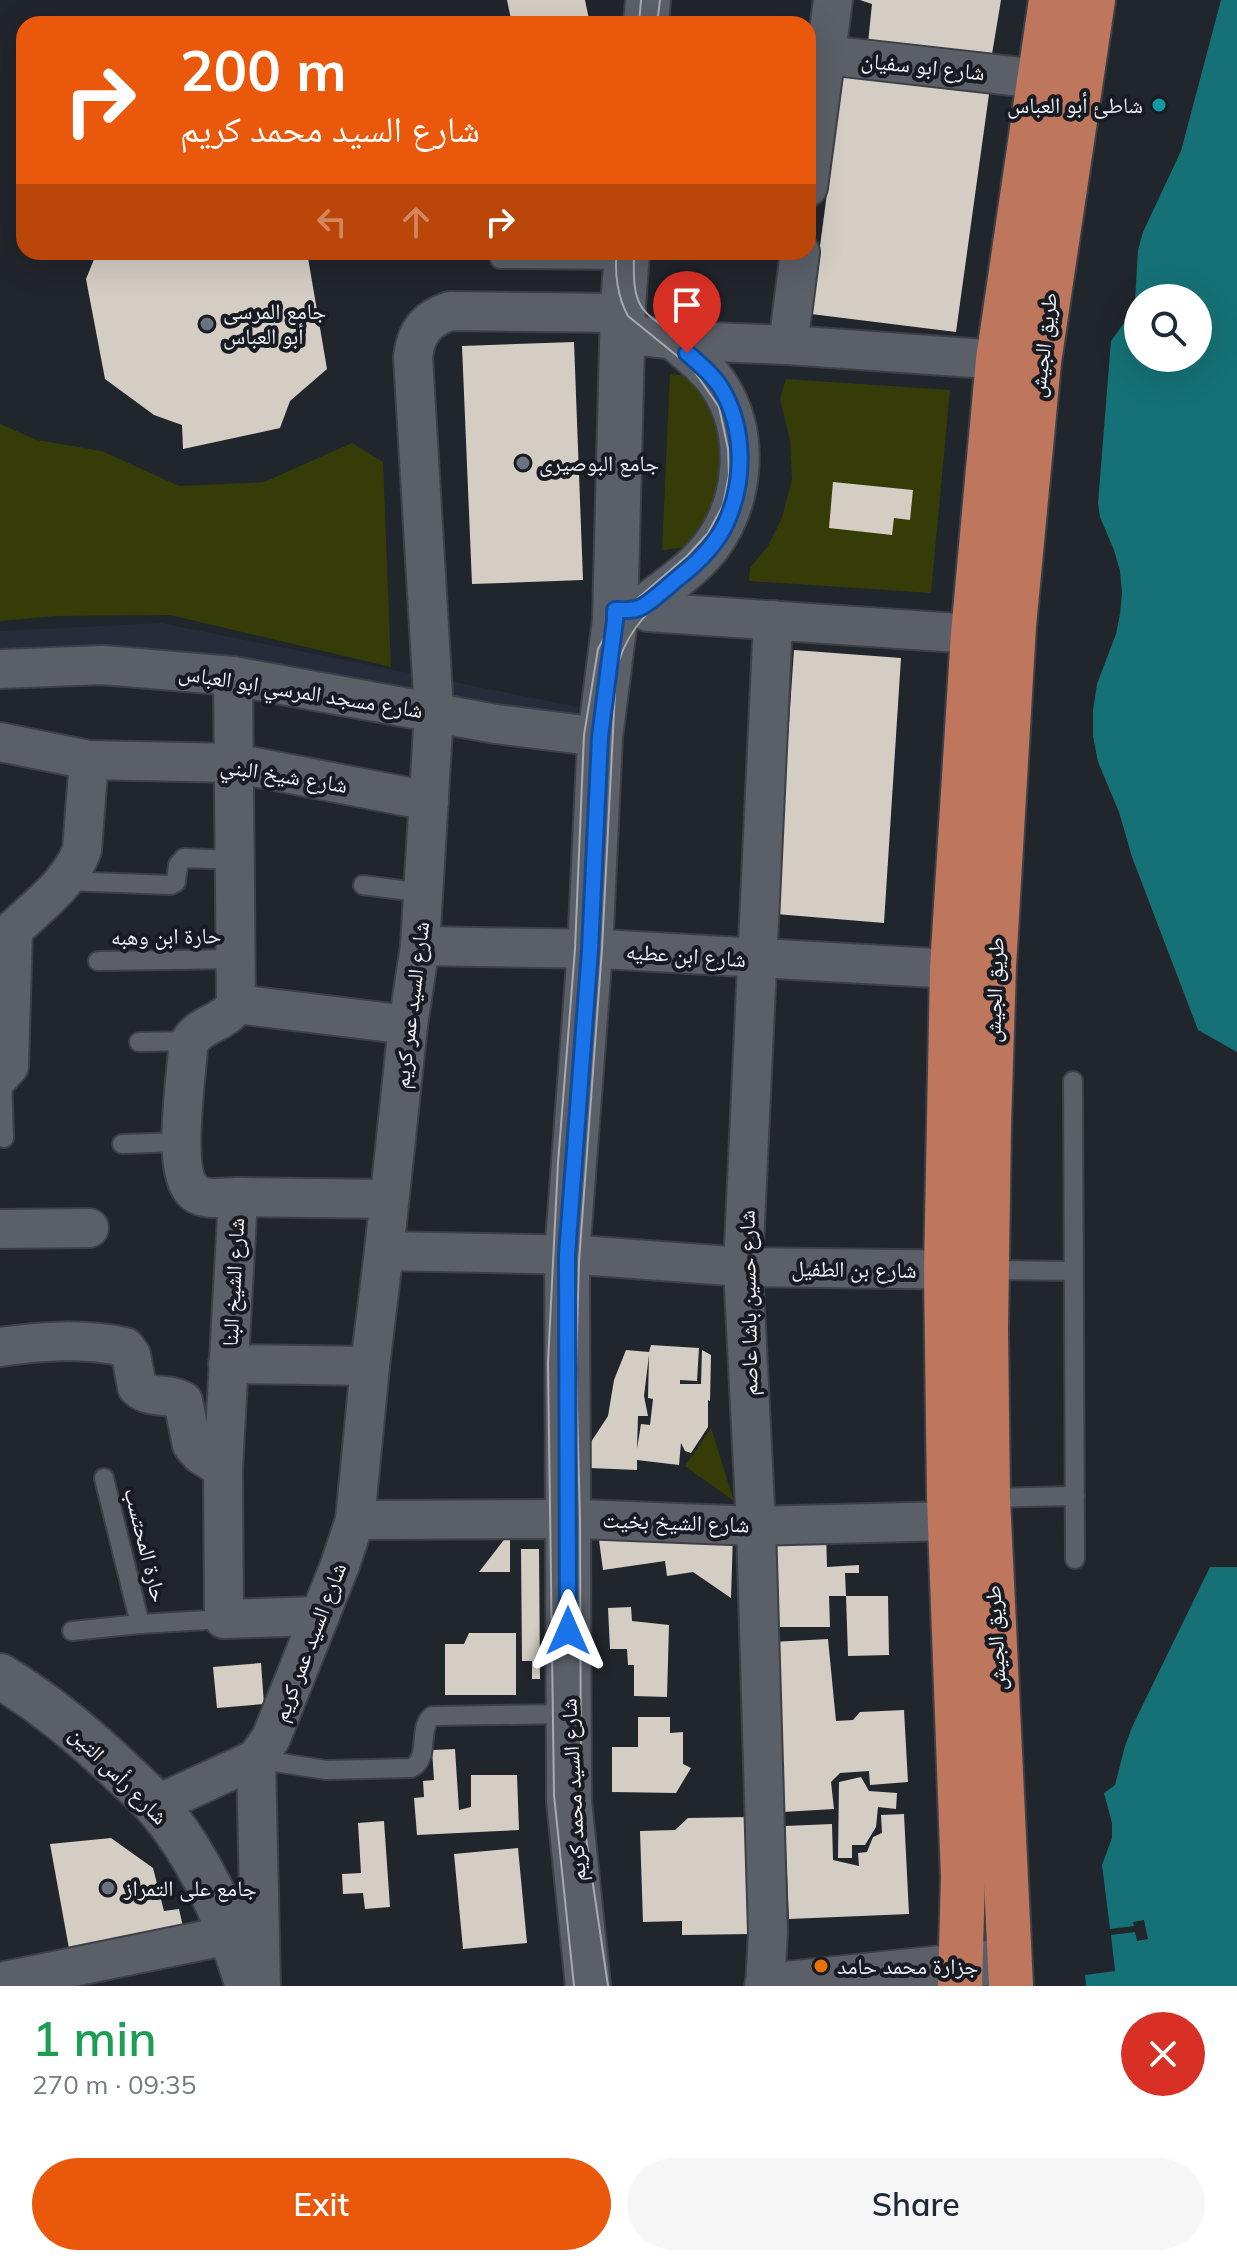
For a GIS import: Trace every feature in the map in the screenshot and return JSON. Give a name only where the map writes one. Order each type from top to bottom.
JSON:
[{"type":"highway","name":"طريق الجيش","points":[[967,1270],[989,1125],[994,966],[1014,626],[1019,361],[1038,79],[1051,0]]},
{"type":"highway","name":"طريق الجيش","points":[[961,1976],[962,1506],[967,1270],[952,969],[973,634],[1019,361],[1093,0]]},
{"type":"highway","name":"طريق الجيش","points":[[962,1506],[1010,1974]]},
{"type":"main road","name":"شارع السيد محمد كريم","points":[[588,1986],[569,1801],[567,1255],[590,950],[600,737],[615,620],[627,609],[622,324],[626,260]]},
{"type":"main road","name":"شارع رأس التين","points":[[0,1676],[24,1690],[86,1737],[156,1805],[209,1887],[248,1986]]},
{"type":"main road","points":[[766,1986],[1010,1974]]},
{"type":"street","points":[[816,54],[833,0]]},
{"type":"street","name":"شارع ابو سفيان","points":[[816,54],[1038,79]]},
{"type":"street","points":[[788,345],[799,260]]},
{"type":"street","name":"شارع السيد عمر كريم","points":[[256,1759],[284,1711],[355,1520],[408,1025],[420,946],[434,712],[414,372],[415,341],[423,327],[435,316],[450,311],[622,324]]},
{"type":"street","points":[[622,324],[673,340],[1019,361]]},
{"type":"street","points":[[627,609],[689,570],[709,550],[725,525],[735,497],[740,443],[737,426],[720,386],[673,340]]},
{"type":"street","points":[[627,609],[973,634]]},
{"type":"street","name":"شارع حسين باشا عاصم","points":[[766,1986],[768,1933],[756,1526],[743,1267],[773,620]]},
{"type":"street","name":"شارع مسجد المرسي ابو العباس","points":[[0,669],[103,665],[233,676],[496,724],[600,737]]},
{"type":"street","points":[[189,1041],[197,1032],[230,1014],[236,1004],[233,676]]},
{"type":"street","name":"شارع شيخ البني","points":[[0,742],[89,760],[234,763],[429,801]]},
{"type":"street","points":[[1,1076],[9,1066],[7,931],[64,881],[78,861],[82,850],[89,760]]},
{"type":"street","name":"شارع ابن عطيه","points":[[420,946],[590,950],[952,969]]},
{"type":"street","points":[[236,1004],[408,1025]]},
{"type":"street","name":"شارع الشيخ البنا","points":[[189,1041],[182,1142],[184,1176],[188,1186],[205,1198],[238,1197],[223,1469],[224,1619]]},
{"type":"street","points":[[238,1197],[389,1199]]},
{"type":"street","points":[[0,1229],[89,1228]]},
{"type":"street","name":"شارع بن الطفيل","points":[[384,1251],[567,1255],[743,1267],[967,1270]]},
{"type":"street","points":[[0,1347],[40,1341],[125,1347],[130,1352],[137,1387],[147,1395],[176,1397],[183,1401],[192,1445],[223,1469]]},
{"type":"street","points":[[228,1364],[370,1366]]},
{"type":"street","name":"شارع الشيخ بخيت","points":[[355,1520],[569,1519],[756,1526],[962,1506]]},
{"type":"street","points":[[224,1619],[320,1616]]},
{"type":"street","points":[[156,1805],[256,1759],[261,1986]]},
{"type":"street","points":[[0,1982],[57,1978],[230,1935]]},
{"type":"lane","points":[[64,881],[171,885],[176,882],[178,865],[184,858],[235,860]]},
{"type":"lane","points":[[363,885],[424,893]]},
{"type":"lane","name":"حارة ابن وهبه","points":[[98,961],[236,959]]},
{"type":"lane","points":[[139,1042],[189,1041]]},
{"type":"lane","points":[[1,1076],[4,1138]]},
{"type":"lane","points":[[1073,1081],[1075,1559]]},
{"type":"lane","points":[[122,1144],[182,1142]]},
{"type":"lane","points":[[967,1270],[1073,1271]]},
{"type":"lane","name":"حارة المحتسب","points":[[104,1478],[140,1624]]},
{"type":"lane","points":[[962,1506],[1075,1496]]},
{"type":"lane","points":[[72,1631],[224,1619]]},
{"type":"lane","points":[[256,1759],[326,1770],[411,1768],[420,1760],[426,1722],[432,1716],[567,1714]]},
{"type":"shaded area","points":[[161,623],[578,707],[576,752],[201,692],[0,681],[0,631]]},
{"type":"green space","points":[[670,374],[689,376],[708,408],[721,443],[722,470],[711,514],[696,538],[686,546],[662,550]]},
{"type":"green space","points":[[786,379],[950,390],[931,593],[749,581],[750,568],[768,546],[782,518],[792,479],[790,440],[780,399]]},
{"type":"green space","points":[[0,424],[37,440],[102,451],[179,486],[264,482],[352,443],[383,462],[391,667],[170,615],[56,616],[0,621]]},
{"type":"green space","points":[[711,1428],[734,1501],[685,1466]]},
{"type":"water","points":[[1221,0],[1237,0],[1237,1052],[1198,1030],[1098,762],[1093,736],[1097,684],[1116,634],[1122,593],[1120,571],[1100,517],[1098,503],[1111,341],[1124,323],[1124,372],[1212,372],[1212,284],[1136,284],[1138,250],[1143,232],[1181,151]]},
{"type":"water","points":[[1210,1567],[1237,1567],[1237,1986],[1086,1986],[1085,1975],[1115,1971],[1111,1935],[1135,1932],[1137,1941],[1148,1939],[1144,1920],[1133,1922],[1134,1926],[1110,1929],[1102,1865],[1112,1838],[1112,1823],[1104,1793],[1115,1785],[1132,1727]]},
{"type":"building","points":[[507,0],[585,0],[588,16],[510,16]]},
{"type":"building","points":[[860,0],[1001,0],[991,60],[868,43],[872,4]]},
{"type":"building","points":[[844,65],[990,87],[956,332],[811,314]]},
{"type":"building","name":"جامع المرسى أبو العباس","points":[[94,260],[308,260],[327,369],[290,401],[280,428],[183,449],[182,425],[154,415],[105,379],[86,279]]},
{"type":"building","name":"جامع البوصيرى","points":[[574,342],[583,580],[472,584],[462,346]]},
{"type":"building","points":[[833,482],[913,490],[910,520],[894,518],[892,535],[829,528]]},
{"type":"building","points":[[794,650],[901,658],[884,923],[776,914]]},
{"type":"building","points":[[651,1345],[699,1348],[697,1381],[680,1380],[680,1384],[701,1384],[702,1350],[711,1355],[708,1427],[691,1453],[685,1451],[681,1443],[679,1465],[637,1460],[637,1470],[590,1468],[591,1442],[608,1416],[614,1380],[626,1350],[649,1352]],"holes":[[[649,1355],[648,1398],[653,1399],[650,1425],[641,1424],[637,1449],[638,1416],[648,1416],[644,1396]]]},
{"type":"building","points":[[612,1530],[733,1534],[731,1598],[693,1572],[667,1576],[665,1561],[603,1570],[599,1540]]},
{"type":"building","points":[[510,1532],[510,1572],[479,1572]]},
{"type":"building","points":[[826,1532],[827,1567],[859,1565],[859,1573],[845,1573],[846,1596],[829,1596],[830,1627],[766,1627],[764,1533]]},
{"type":"building","points":[[521,1549],[539,1549],[540,1679],[532,1679],[532,1661],[522,1661]]},
{"type":"building","points":[[846,1596],[888,1596],[889,1655],[848,1656]]},
{"type":"building","points":[[631,1607],[632,1621],[669,1625],[667,1697],[634,1696],[634,1665],[628,1665],[627,1649],[610,1649],[608,1608]]},
{"type":"building","points":[[469,1633],[516,1633],[516,1695],[445,1695],[445,1644],[464,1644]]},
{"type":"building","points":[[828,1639],[836,1721],[853,1720],[860,1712],[904,1710],[908,1782],[870,1785],[869,1771],[840,1773],[831,1782],[834,1809],[783,1812],[772,1642]]},
{"type":"building","points":[[261,1663],[264,1704],[217,1708],[213,1667]]},
{"type":"building","points":[[638,1717],[670,1717],[670,1733],[683,1732],[683,1764],[691,1768],[676,1793],[612,1792],[612,1747],[638,1747]]},
{"type":"building","points":[[455,1749],[459,1810],[471,1807],[471,1775],[517,1775],[519,1830],[417,1835],[414,1798],[424,1797],[423,1781],[434,1780],[432,1750]]},
{"type":"building","points":[[861,1777],[869,1791],[897,1793],[896,1809],[878,1807],[876,1827],[865,1845],[852,1845],[852,1858],[838,1858],[839,1782]]},
{"type":"building","points":[[904,1814],[909,1914],[789,1919],[785,1826],[832,1824],[833,1860],[859,1866],[858,1853],[867,1852],[873,1837],[882,1833],[881,1815]]},
{"type":"building","points":[[749,1817],[752,1934],[682,1935],[682,1921],[643,1922],[640,1831],[675,1830],[688,1818]]},
{"type":"building","points":[[384,1821],[390,1907],[365,1909],[363,1893],[343,1894],[342,1874],[361,1873],[358,1823]]},
{"type":"building","name":"جامع على التمراز","points":[[111,1838],[153,1868],[164,1911],[179,1909],[184,1931],[70,1954],[50,1844]]},
{"type":"building","points":[[518,1848],[527,1943],[463,1949],[454,1854]]},
{"type":"tram line","points":[[640,16],[641,0]]},
{"type":"tram line","points":[[658,16],[660,0]]},
{"type":"tram line","points":[[574,1986],[554,1795],[548,1363],[558,1163],[575,949],[584,735],[598,649],[606,634],[624,610],[687,556],[708,533],[723,505],[729,475],[728,449],[719,407],[692,368],[628,316],[618,285],[616,260]]},
{"type":"tram line","points":[[608,1986],[581,1803],[576,1369],[579,1262],[602,949],[616,672],[623,649],[642,619],[690,578],[724,539],[738,511],[747,463],[743,425],[730,390],[694,348],[644,311],[635,287],[634,260]]},
{"type":"place","name":"شاطئ أبو العباس","points":[[1159,105]]},
{"type":"place","name":"جامع المرسى أبو العباس","points":[[207,324]]},
{"type":"place","name":"جامع البوصيرى","points":[[523,463]]},
{"type":"place","name":"جامع على التمراز","points":[[108,1888]]},
{"type":"place","name":"جزارة محمد حامد","points":[[821,1966]]},
{"type":"route","points":[[568,1631],[567,1255],[590,950],[600,737],[615,610],[639,608],[689,570],[709,550],[725,525],[735,497],[739,471],[740,443],[728,403],[720,386],[687,353]]}]
